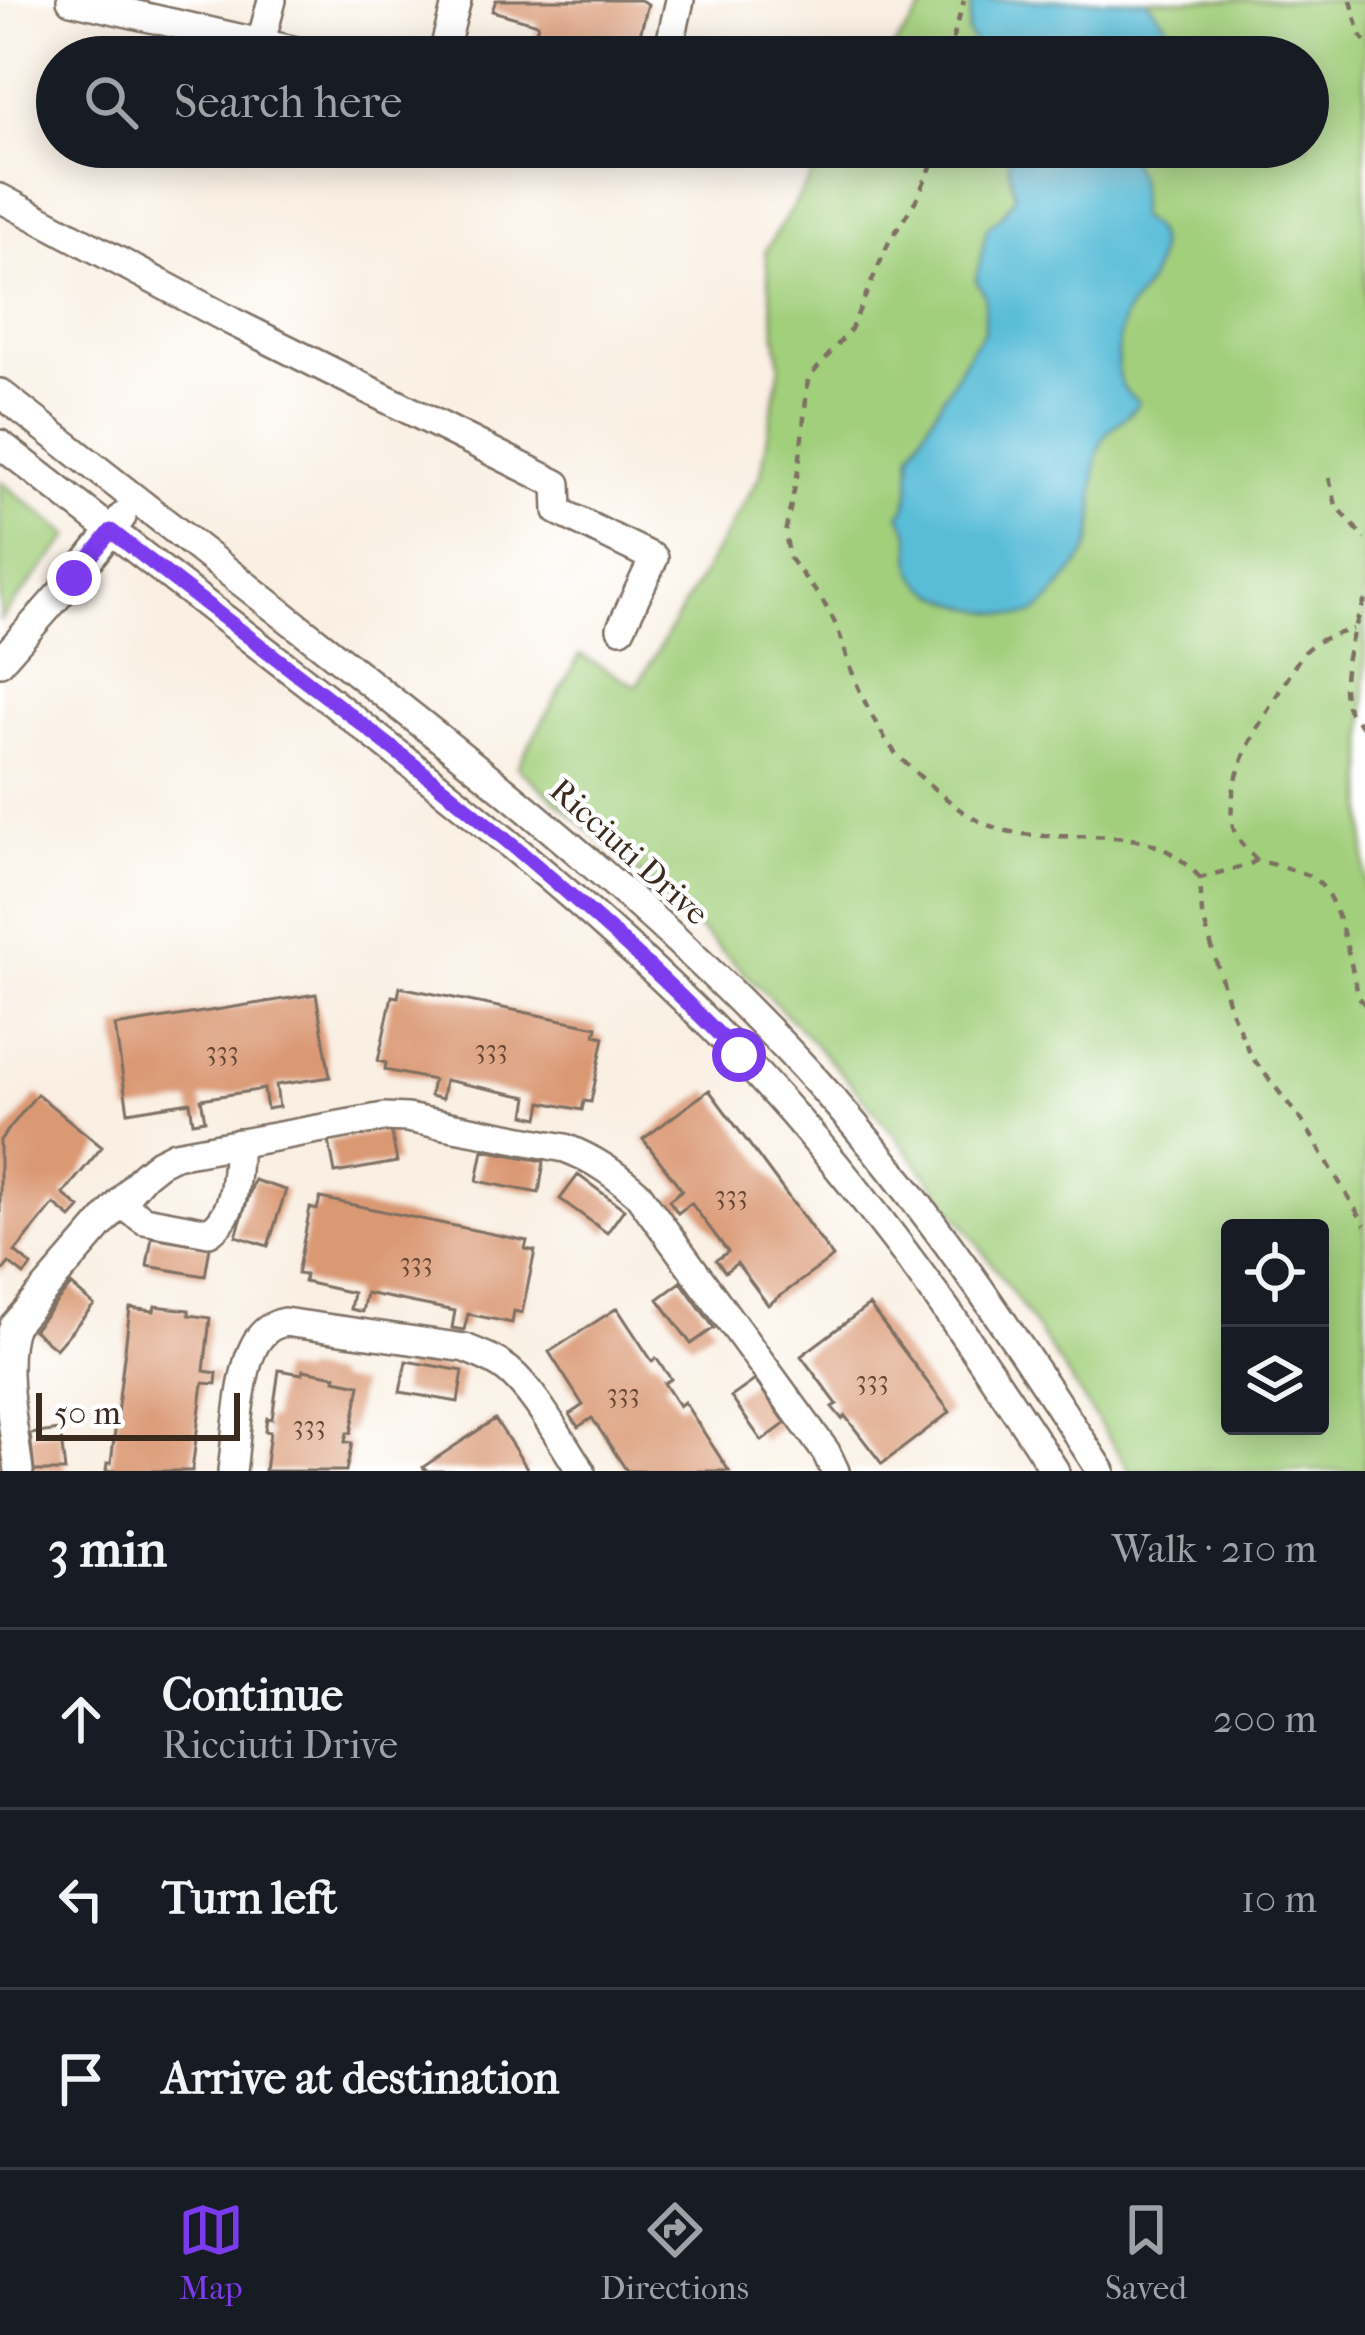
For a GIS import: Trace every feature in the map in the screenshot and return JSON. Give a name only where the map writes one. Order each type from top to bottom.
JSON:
[{"type":"street","points":[[71,0],[231,36]]},
{"type":"street","points":[[263,36],[272,0]]},
{"type":"street","points":[[448,36],[457,0]]},
{"type":"street","points":[[672,36],[680,0]]},
{"type":"street","points":[[0,199],[232,322],[556,484],[559,511],[654,558],[621,628]]},
{"type":"street","name":"Ricciuti Drive","points":[[0,393],[506,789],[616,884],[750,1012],[844,1113],[920,1205],[1005,1323],[1101,1471]]},
{"type":"street","points":[[0,444],[487,823],[699,1014],[783,1104],[886,1227],[991,1371],[1055,1471]]},
{"type":"street","points":[[0,662],[136,500]]},
{"type":"street","points":[[19,1471],[4,1358],[7,1339],[14,1325],[144,1175],[176,1155],[384,1117],[566,1148],[617,1175],[638,1194],[826,1452],[835,1471]]},
{"type":"street","points":[[120,1203],[144,1220],[209,1232],[221,1224],[231,1207],[238,1143]]},
{"type":"street","points":[[232,1471],[247,1358],[270,1327],[284,1322],[464,1348],[485,1356],[523,1386],[581,1471]]},
{"type":"path","points":[[954,36],[964,0]]},
{"type":"path","points":[[1351,0],[1365,41]]},
{"type":"path","points":[[930,168],[889,242],[851,328],[808,380],[800,467],[785,533],[790,559],[829,611],[859,688],[894,752],[963,812],[1003,832],[1129,837],[1161,846],[1184,860],[1200,878],[1208,933],[1230,1008],[1251,1056],[1305,1125],[1365,1225]]},
{"type":"path","points":[[1329,478],[1336,505],[1365,539]]},
{"type":"path","points":[[1365,600],[1353,628],[1343,687],[1350,712],[1365,729]]},
{"type":"path","points":[[1353,628],[1304,651],[1240,768],[1232,799],[1232,825],[1243,847],[1257,860],[1313,878],[1329,894],[1365,1005]]},
{"type":"path","points":[[1200,878],[1257,860]]},
{"type":"green space","points":[[930,0],[1365,0],[1365,1471],[1130,1471],[968,1230],[860,1094],[737,966],[517,767],[580,655],[637,686],[761,474],[780,366],[765,251],[817,168],[1329,168],[1329,36],[902,36]]},
{"type":"green space","points":[[0,481],[70,536],[0,620]]},
{"type":"water","points":[[972,0],[1146,0],[1173,36],[970,36]]},
{"type":"water","points":[[1009,168],[1134,168],[1139,184],[1138,217],[1153,228],[1158,243],[1151,278],[1121,330],[1121,381],[1138,405],[1107,433],[1100,447],[1090,543],[1046,604],[1023,615],[970,607],[927,587],[912,567],[909,534],[899,515],[905,510],[910,488],[911,453],[984,331],[985,295],[976,280],[987,228],[1015,196]]},
{"type":"building","points":[[496,0],[640,0],[648,4],[640,36],[535,36],[538,24],[492,11]]},
{"type":"building","points":[[400,987],[597,1027],[595,1035],[604,1037],[591,1102],[584,1101],[582,1110],[542,1102],[539,1118],[525,1115],[528,1097],[445,1080],[442,1099],[430,1096],[433,1080],[385,1070],[386,1063],[378,1061],[392,996],[398,997]]},
{"type":"building","points":[[316,994],[330,1077],[276,1085],[279,1107],[267,1109],[264,1089],[201,1099],[205,1120],[193,1122],[190,1102],[128,1112],[115,1026]]},
{"type":"building","points":[[709,1090],[833,1257],[768,1305],[737,1263],[725,1272],[716,1260],[728,1252],[691,1203],[678,1213],[669,1200],[682,1190],[643,1139]]},
{"type":"building","points":[[37,1094],[102,1147],[63,1194],[80,1208],[71,1218],[54,1204],[15,1252],[32,1266],[24,1275],[9,1263],[0,1274],[0,1140]]},
{"type":"building","points":[[391,1130],[397,1162],[335,1173],[329,1141]]},
{"type":"building","points":[[483,1150],[544,1161],[539,1193],[477,1181]]},
{"type":"building","points":[[578,1175],[624,1209],[607,1233],[560,1199]]},
{"type":"building","points":[[254,1180],[286,1190],[268,1246],[236,1236]]},
{"type":"building","points":[[320,1198],[527,1241],[525,1249],[535,1251],[522,1313],[514,1311],[512,1323],[468,1314],[464,1330],[452,1328],[455,1311],[366,1293],[362,1312],[350,1309],[353,1293],[304,1282],[305,1275],[297,1274],[310,1208],[317,1210]]},
{"type":"building","points":[[152,1237],[210,1247],[205,1276],[147,1266]]},
{"type":"building","points":[[681,1282],[714,1328],[691,1344],[658,1299]]},
{"type":"building","points":[[71,1285],[94,1305],[56,1349],[33,1330]]},
{"type":"building","points":[[869,1305],[950,1412],[882,1464],[845,1416],[842,1419],[832,1407],[837,1404],[801,1356]]},
{"type":"building","points":[[155,1306],[210,1318],[204,1371],[217,1373],[216,1384],[203,1383],[192,1471],[106,1471],[111,1463],[130,1308],[154,1311]]},
{"type":"building","points":[[617,1308],[652,1361],[656,1358],[671,1379],[664,1383],[679,1406],[684,1402],[729,1471],[627,1471],[592,1418],[578,1427],[570,1414],[583,1405],[549,1352]]},
{"type":"building","points":[[406,1361],[463,1371],[458,1402],[400,1392]]},
{"type":"building","points":[[279,1370],[336,1376],[335,1380],[360,1385],[345,1442],[352,1443],[346,1471],[265,1471],[270,1432],[265,1431],[267,1418],[272,1419]]},
{"type":"building","points":[[755,1380],[786,1423],[762,1441],[731,1397]]},
{"type":"building","points":[[495,1419],[529,1471],[426,1471],[423,1467]]},
{"type":"building","points":[[60,1430],[65,1471],[34,1471],[30,1434]]},
{"type":"route","points":[[74,578],[111,531],[487,823],[630,948],[739,1055]]}]
